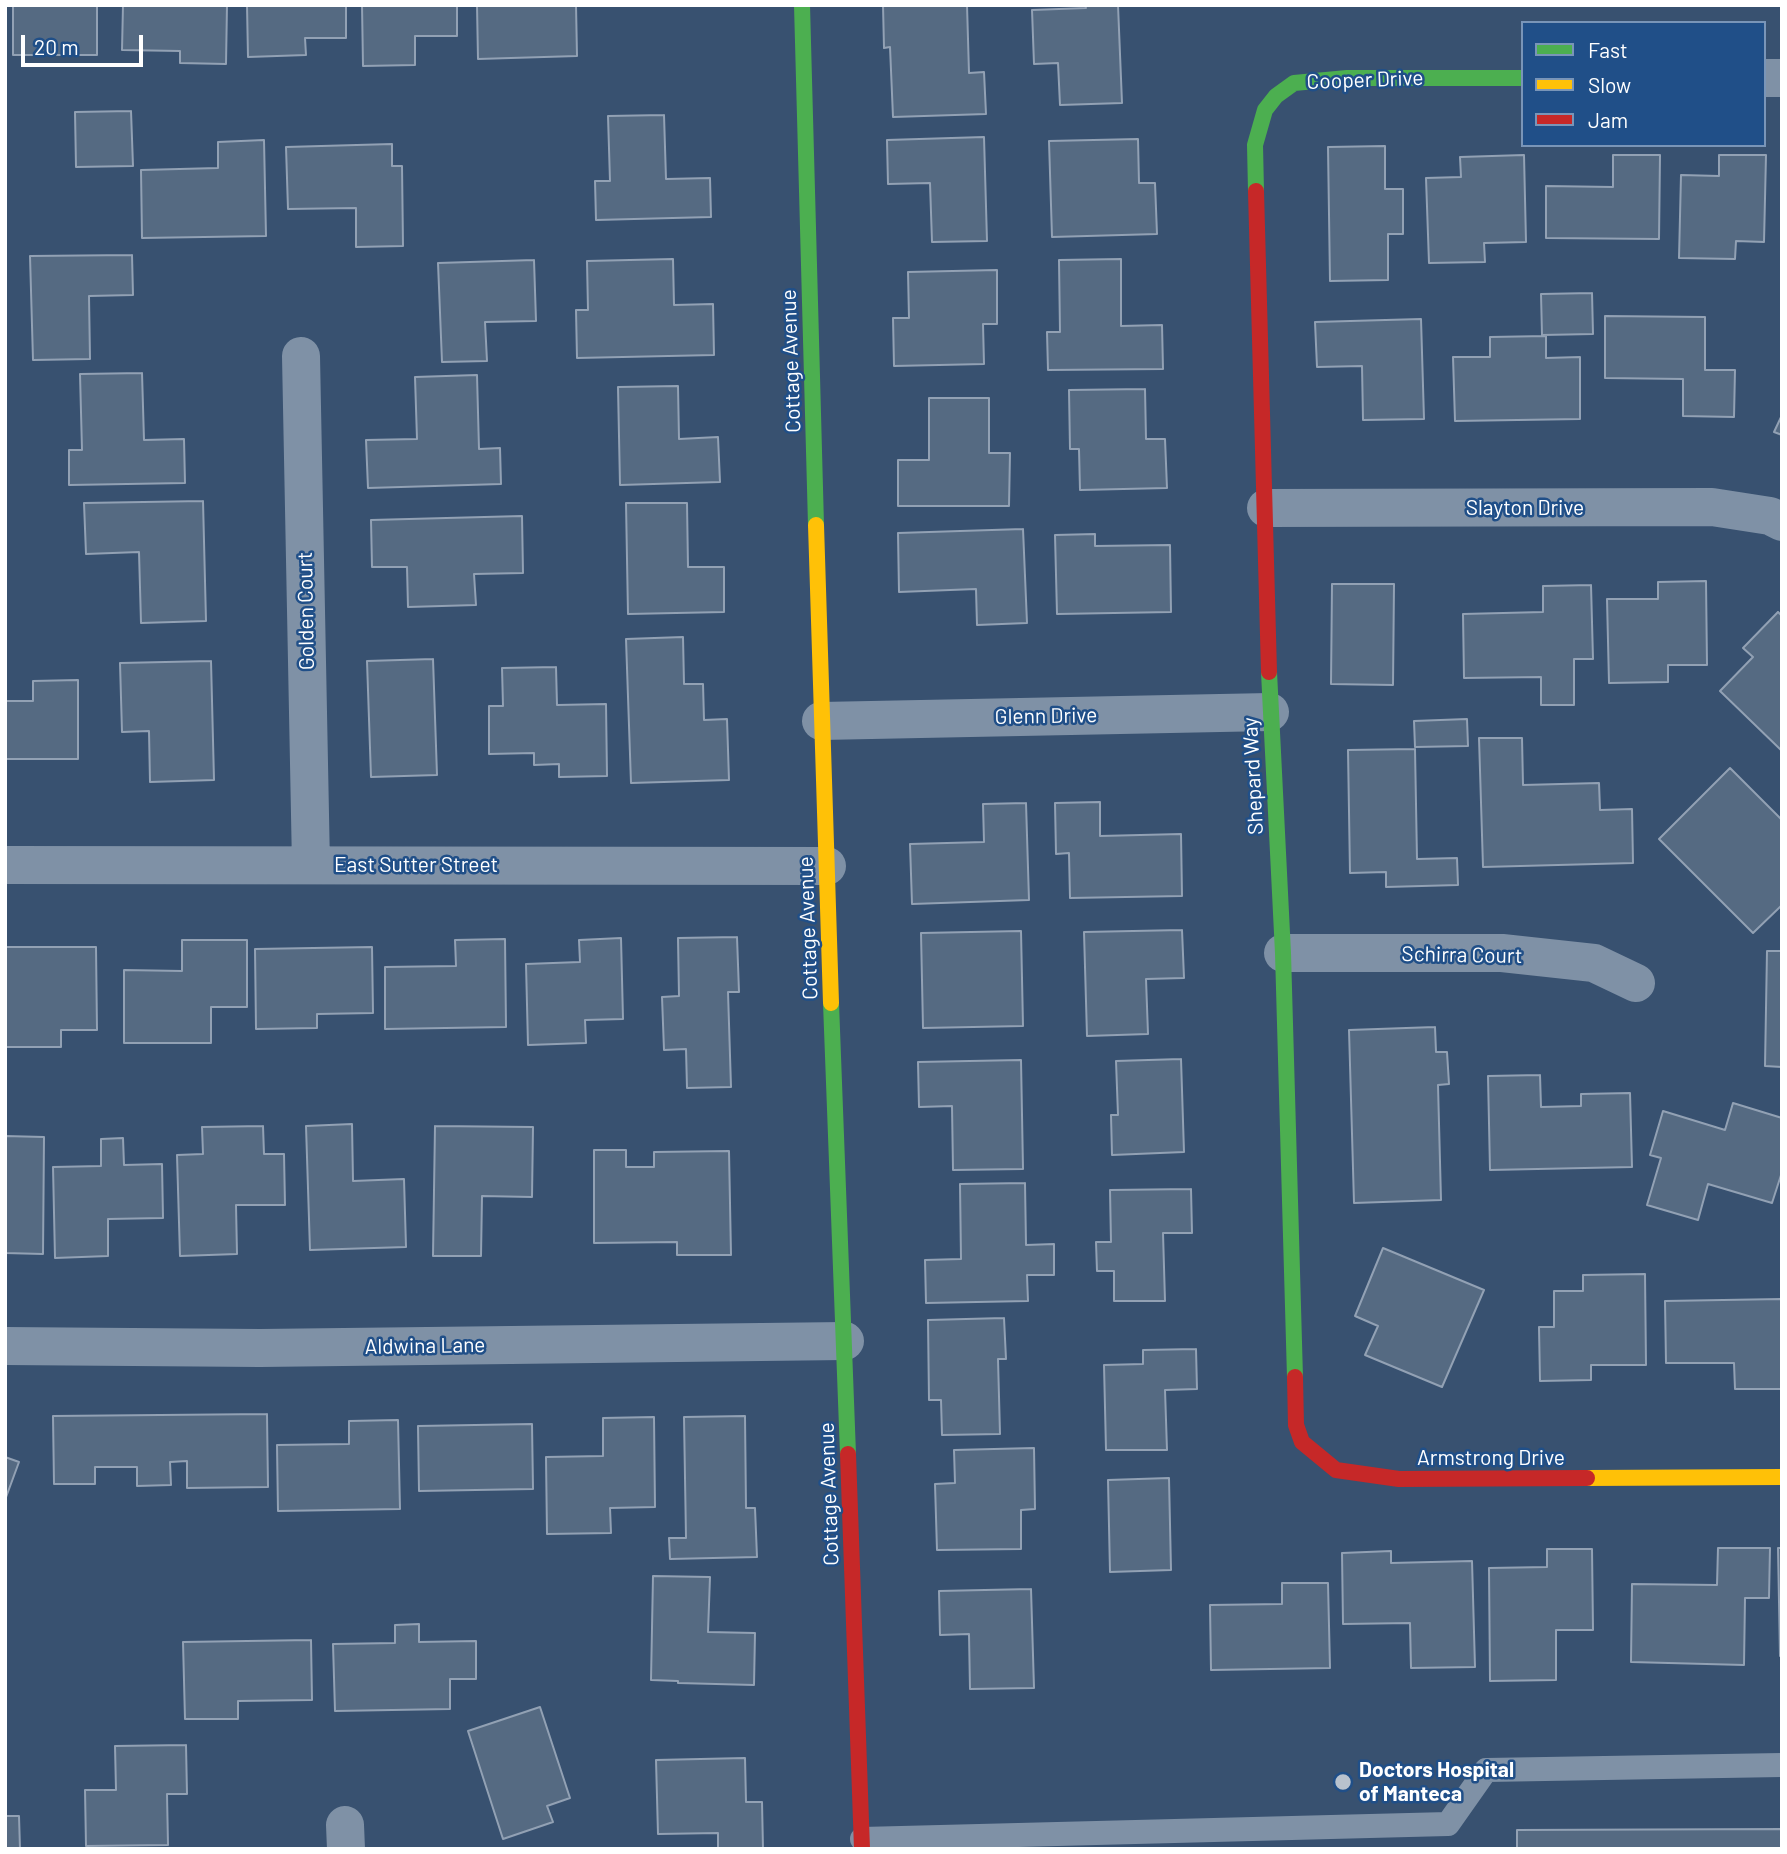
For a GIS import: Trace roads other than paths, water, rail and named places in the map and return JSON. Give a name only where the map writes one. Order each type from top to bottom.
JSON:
[{"type":"street","name":"Cottage Avenue","points":[[802,5],[821,720],[862,1844]]},
{"type":"street","name":"Cooper Drive","points":[[1257,198],[1255,145],[1265,110],[1276,96],[1294,83],[1347,78],[1521,78]]},
{"type":"street","name":"Shepard Way","points":[[1257,198],[1270,712],[1283,953],[1294,1351]]},
{"type":"street","name":"Golden Court","points":[[300,356],[311,865]]},
{"type":"street","name":"Slayton Drive","points":[[1266,508],[1712,508],[1770,516],[1782,522]]},
{"type":"street","name":"Glenn Drive","points":[[821,720],[1270,712]]},
{"type":"street","name":"East Sutter Street","points":[[5,865],[827,866]]},
{"type":"street","name":"Schirra Court","points":[[1283,953],[1502,953],[1594,963],[1636,983]]},
{"type":"street","name":"Aldwina Lane","points":[[5,1346],[260,1348],[845,1341]]},
{"type":"street","name":"Armstrong Drive","points":[[1294,1351],[1296,1425],[1302,1442],[1336,1469],[1399,1479],[1782,1477]]},
{"type":"lane","points":[[862,1844],[1448,1824],[1486,1770],[1782,1766]]},
{"type":"place","name":"Doctors Hospital of Manteca","points":[[1343,1782]]}]
